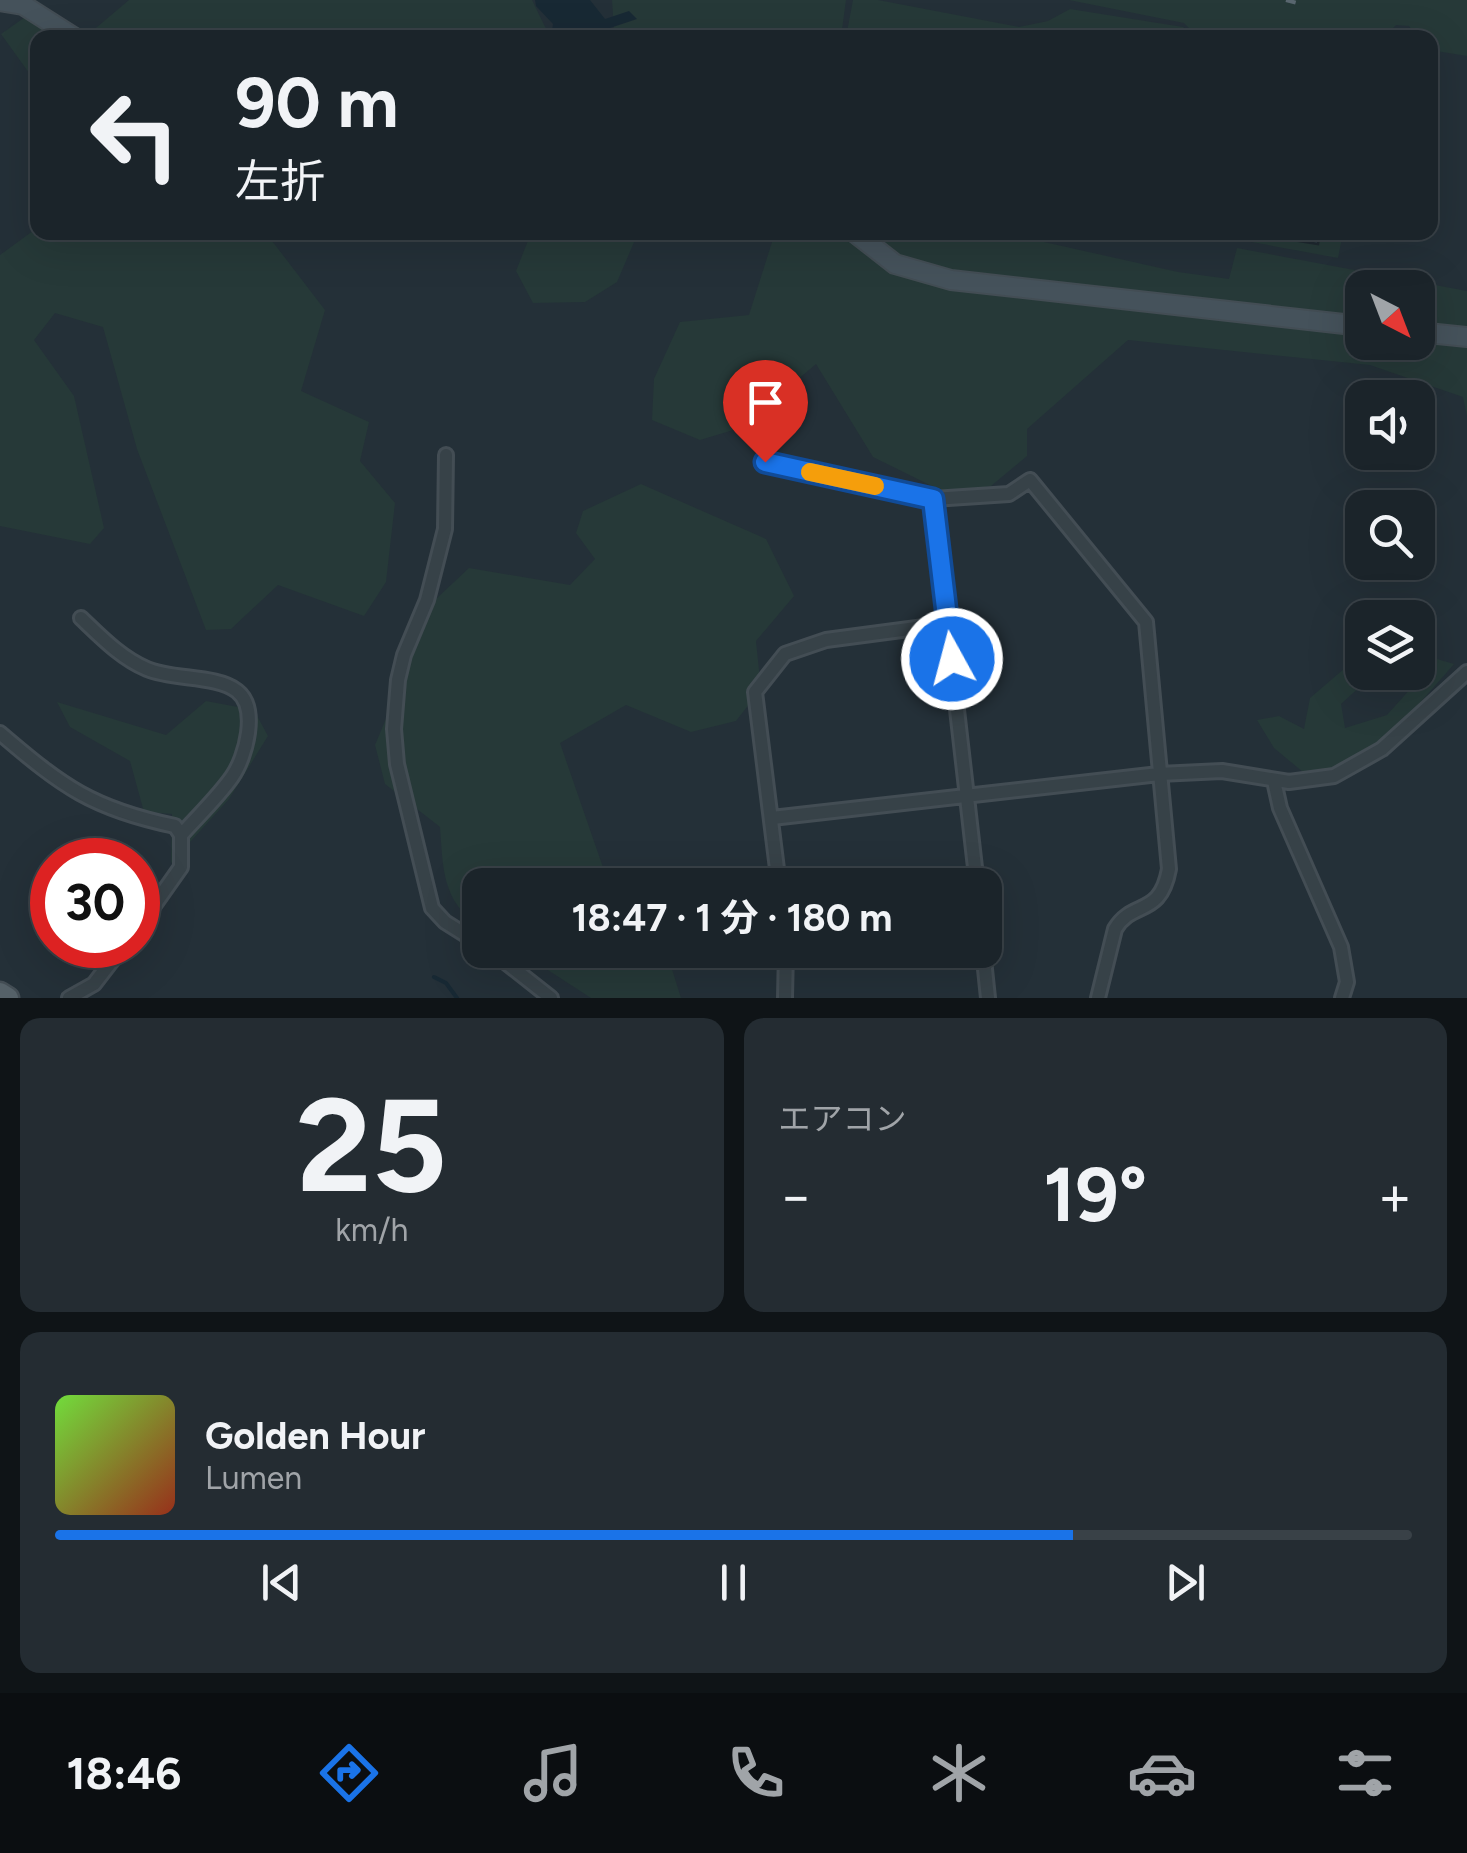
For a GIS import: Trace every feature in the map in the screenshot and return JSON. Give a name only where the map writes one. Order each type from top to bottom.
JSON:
[{"type":"main road","points":[[0,994],[8,998]]},
{"type":"street","points":[[0,1],[23,5],[62,30]]},
{"type":"street","points":[[864,240],[894,264],[951,280],[1345,324]]},
{"type":"street","points":[[1435,334],[1467,338]]},
{"type":"street","points":[[446,455],[445,529],[427,600],[401,667],[394,729],[397,764],[432,908],[462,933]]},
{"type":"street","points":[[765,462],[933,499],[1009,494],[1030,480],[1146,622],[1169,869],[1166,889],[1154,902],[1119,922],[1098,998]]},
{"type":"street","points":[[933,499],[975,868]]},
{"type":"street","points":[[80,618],[125,657],[148,670],[221,684],[238,691],[248,709],[240,762],[232,777],[181,834]]},
{"type":"street","points":[[777,868],[755,692],[769,670],[785,654],[826,640],[948,624]]},
{"type":"street","points":[[772,818],[1160,774],[1222,772],[1306,782],[1354,768],[1382,749],[1467,672]]},
{"type":"street","points":[[0,734],[52,777],[100,806],[175,826],[181,834],[180,868],[160,897]]},
{"type":"street","points":[[1274,781],[1280,808],[1341,947],[1347,982],[1342,998]]},
{"type":"street","points":[[69,998],[94,984],[106,968]]},
{"type":"street","points":[[513,968],[551,998]]},
{"type":"street","points":[[785,998],[786,968]]},
{"type":"street","points":[[985,968],[988,998]]},
{"type":"green space","points":[[129,0],[532,0],[547,30],[94,30]]},
{"type":"green space","points":[[612,0],[846,0],[842,30],[614,30]]},
{"type":"green space","points":[[853,0],[878,0],[1019,27],[1048,21],[1070,9],[1186,30],[847,30]]},
{"type":"green space","points":[[1069,0],[1467,0],[1467,56],[1438,51],[1438,30],[1412,30],[1409,26],[1396,25],[1391,30],[1191,30],[1184,23]]},
{"type":"green space","points":[[38,8],[84,30],[30,30],[30,74],[1,34]]},
{"type":"green space","points":[[30,233],[30,240],[271,240],[325,310],[301,391],[369,422],[360,461],[395,503],[386,582],[364,616],[278,585],[231,629],[206,630],[137,449],[103,327],[55,313],[34,340],[74,396],[104,528],[90,544],[0,526],[0,255]]},
{"type":"green space","points":[[528,240],[635,240],[617,282],[585,302],[533,303],[516,271]]},
{"type":"green space","points":[[773,240],[1035,240],[1178,272],[1229,279],[1237,248],[1355,270],[1345,270],[1345,360],[1435,360],[1435,285],[1467,291],[1467,416],[1463,397],[1435,387],[1435,380],[1414,380],[1370,365],[1128,340],[1027,429],[1027,456],[991,486],[948,494],[873,457],[816,364],[740,428],[700,440],[652,420],[654,379],[680,322],[749,315]]},
{"type":"green space","points":[[1241,240],[1342,240],[1338,258]]},
{"type":"green space","points":[[641,484],[766,539],[794,596],[756,641],[761,689],[736,721],[691,732],[626,705],[560,743],[603,868],[462,868],[462,911],[447,883],[440,827],[385,784],[375,745],[436,599],[469,568],[570,585],[595,559],[576,533],[583,511]]},
{"type":"green space","points":[[1435,661],[1454,664],[1435,686]]},
{"type":"green space","points":[[1345,668],[1345,690],[1356,690],[1341,704],[1345,728],[1387,715],[1409,690],[1431,690],[1392,735],[1334,772],[1303,772],[1274,748],[1257,720],[1279,716],[1304,729],[1310,698]]},
{"type":"green space","points":[[206,701],[254,710],[268,736],[229,799],[171,863],[172,814],[144,812],[130,761],[70,727],[57,702],[166,735]]},
{"type":"green space","points":[[545,968],[672,968],[681,998],[591,998]]},
{"type":"water","points":[[535,0],[590,0],[605,19],[629,11],[637,19],[608,30],[552,30],[553,24]]},
{"type":"waterway","points":[[434,977],[446,983],[457,998]]},
{"type":"railway","points":[[1286,0],[1297,3]]},
{"type":"slow traffic","points":[[810,472],[875,486]]},
{"type":"route","points":[[765,462],[933,499],[952,659]]}]
